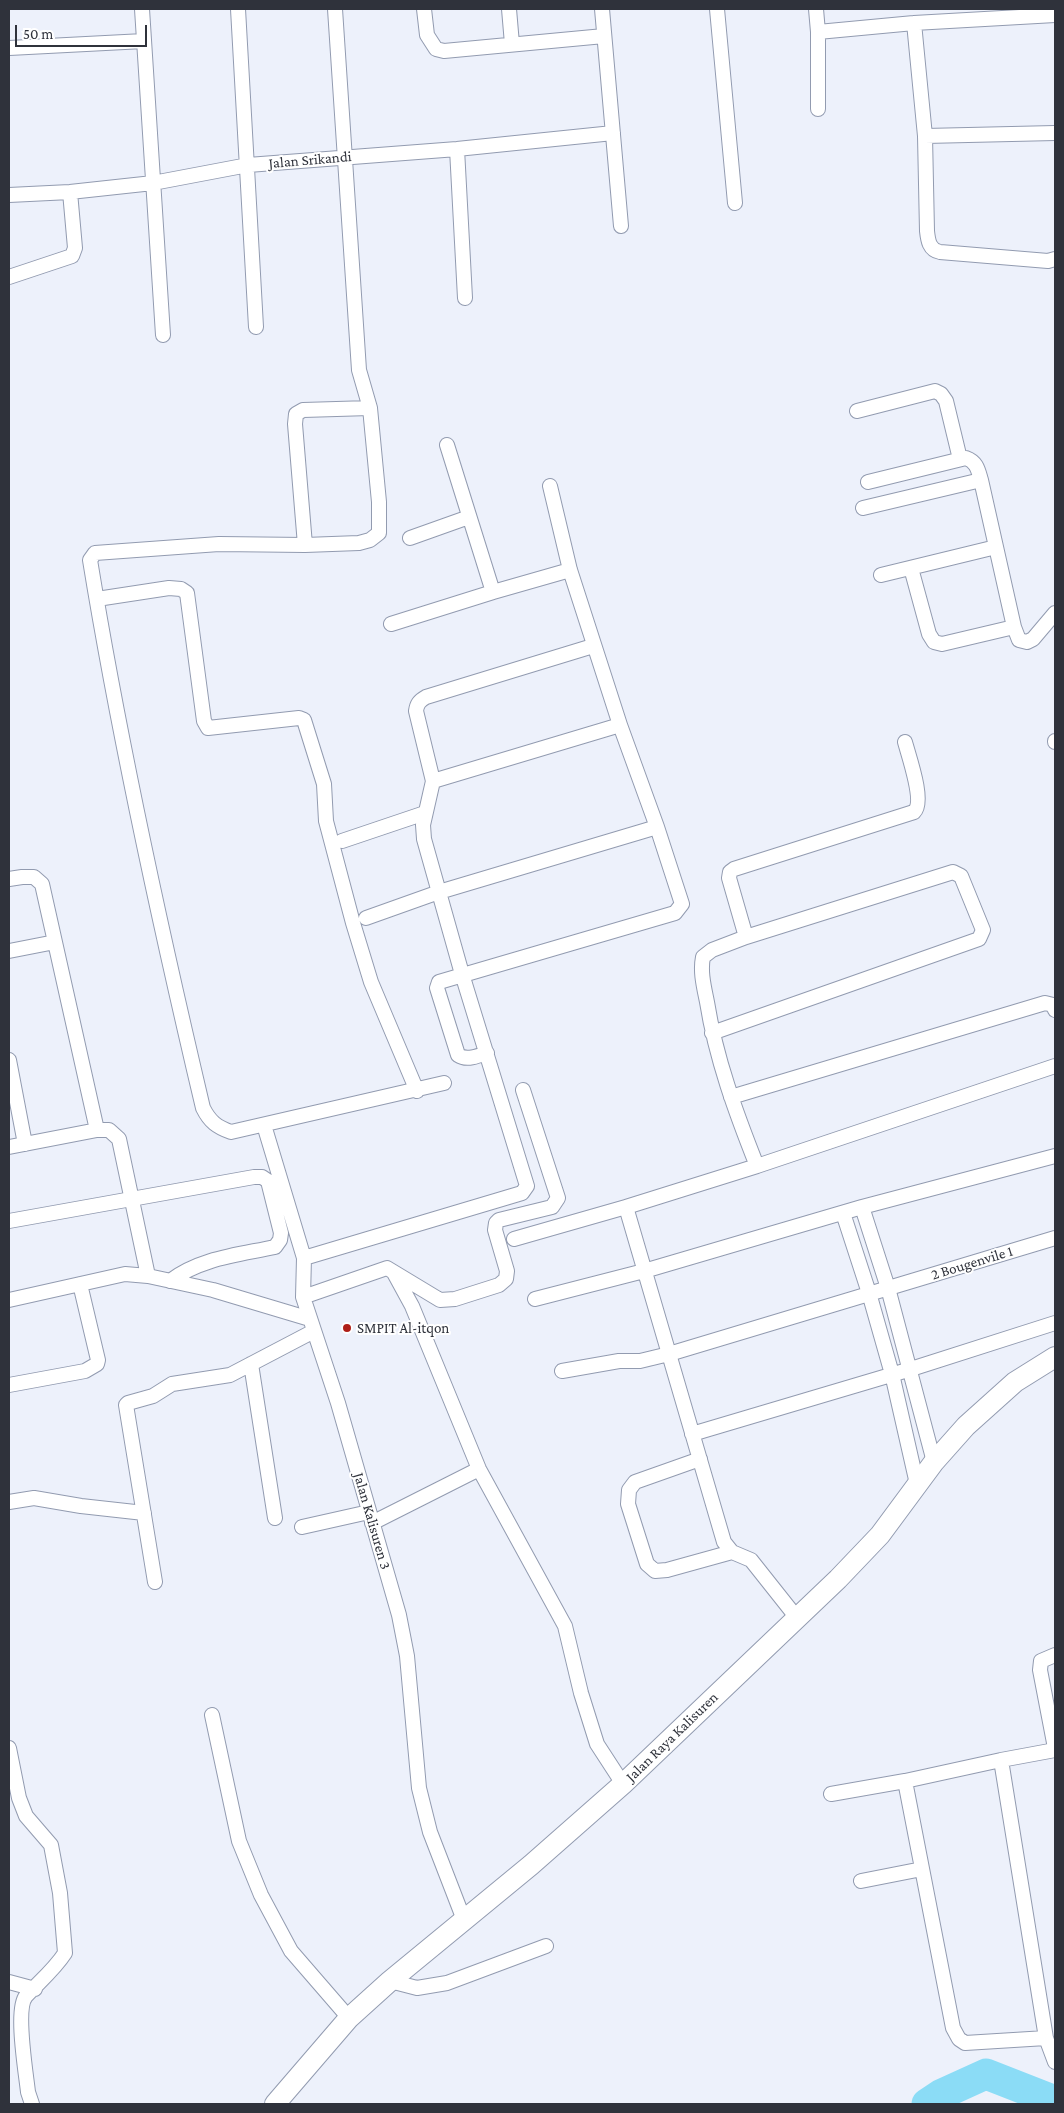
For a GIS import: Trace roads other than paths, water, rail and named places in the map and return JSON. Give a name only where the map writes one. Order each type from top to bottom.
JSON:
[{"type":"main road","name":"Jalan Raya Kalisuren","points":[[275,2104],[349,2018],[390,1981],[531,1865],[623,1784],[838,1579],[880,1534],[934,1462],[966,1426],[1015,1382],[1055,1357]]},
{"type":"street","points":[[142,9],[163,335]]},
{"type":"street","points":[[238,9],[256,327]]},
{"type":"street","points":[[335,9],[359,370],[370,408],[379,502],[379,533],[370,540],[359,543],[305,545],[218,544],[95,553],[90,560],[113,694],[173,982],[203,1108],[209,1119],[219,1128],[231,1132],[444,1084]]},
{"type":"street","points":[[424,9],[427,35],[436,49],[444,51],[604,36]]},
{"type":"street","points":[[510,9],[512,44]]},
{"type":"street","points":[[602,9],[621,226]]},
{"type":"street","points":[[717,9],[735,203]]},
{"type":"street","points":[[816,9],[818,32],[818,109]]},
{"type":"street","points":[[818,32],[914,23],[1055,14]]},
{"type":"street","points":[[914,23],[925,136],[927,231],[930,246],[934,251],[1048,261],[1055,259]]},
{"type":"street","points":[[9,48],[144,42]]},
{"type":"street","name":"Jalan Srikandi","points":[[9,195],[70,192],[153,182],[248,165],[457,149],[613,133]]},
{"type":"street","points":[[925,136],[1055,133]]},
{"type":"street","points":[[457,149],[465,298]]},
{"type":"street","points":[[9,277],[70,257],[75,248],[70,192]]},
{"type":"street","points":[[857,411],[935,392],[941,394],[946,401],[960,459]]},
{"type":"street","points":[[305,545],[295,424],[296,414],[303,410],[370,408]]},
{"type":"street","points":[[448,445],[493,592]]},
{"type":"street","points":[[868,482],[960,459],[973,460],[981,480],[1014,627],[1019,640],[1027,642],[1033,639],[1055,612]]},
{"type":"street","points":[[863,508],[981,480]]},
{"type":"street","points":[[486,1053],[463,1058],[458,1055],[437,985],[439,982],[675,913],[682,904],[593,646],[570,570],[550,486]]},
{"type":"street","points":[[410,538],[469,517]]},
{"type":"street","points":[[881,575],[996,547]]},
{"type":"street","points":[[911,568],[934,642],[942,644],[1014,627]]},
{"type":"street","points":[[391,624],[570,570]]},
{"type":"street","points":[[96,599],[169,588],[181,589],[186,593],[204,721],[208,728],[299,718],[304,720],[324,784],[326,821],[353,923],[371,982],[417,1091]]},
{"type":"street","points":[[304,1258],[522,1193],[527,1186],[462,974],[424,839],[423,825],[433,781],[416,712],[419,701],[426,697],[593,646]]},
{"type":"street","points":[[433,781],[620,725]]},
{"type":"street","points":[[746,937],[729,878],[730,872],[734,869],[914,812],[918,804],[918,793],[905,742]]},
{"type":"street","points":[[342,841],[425,813]]},
{"type":"street","points":[[366,918],[439,892],[657,827]]},
{"type":"street","points":[[712,1033],[979,939],[983,930],[961,876],[953,872],[746,937],[712,950],[703,957],[701,968],[712,1033],[731,1097],[757,1166]]},
{"type":"street","points":[[9,880],[22,876],[34,877],[42,884],[98,1130]]},
{"type":"street","points":[[9,951],[55,942]]},
{"type":"street","points":[[731,1097],[1045,1003],[1053,1005],[1055,1010]]},
{"type":"street","points":[[9,1060],[25,1144]]},
{"type":"street","points":[[514,1239],[757,1166],[1055,1066]]},
{"type":"street","points":[[303,1298],[387,1268],[440,1300],[455,1299],[482,1291],[499,1285],[506,1280],[507,1271],[495,1230],[496,1223],[500,1220],[552,1207],[558,1198],[523,1090]]},
{"type":"street","name":"Jalan Kalisuren 3","points":[[264,1125],[304,1258],[303,1298],[336,1395],[399,1615],[407,1656],[419,1788],[430,1832],[464,1920]]},
{"type":"street","points":[[9,1147],[98,1130],[109,1130],[119,1139],[148,1276]]},
{"type":"street","points":[[535,1299],[644,1271],[862,1207],[1055,1156]]},
{"type":"street","points":[[9,1222],[254,1177],[262,1177],[268,1181],[282,1233],[275,1247],[199,1263],[184,1270],[170,1281]]},
{"type":"street","points":[[626,1206],[724,1542],[732,1552],[751,1560],[797,1618]]},
{"type":"street","points":[[862,1207],[911,1369],[934,1462]]},
{"type":"street","points":[[844,1213],[892,1374],[917,1484]]},
{"type":"street","name":"2 Bougenvile 1","points":[[562,1371],[619,1361],[640,1361],[669,1354],[1055,1238]]},
{"type":"street","points":[[394,1273],[412,1306],[479,1469],[565,1626],[581,1693],[597,1744],[623,1784]]},
{"type":"street","points":[[9,1300],[125,1274],[148,1276],[213,1290],[312,1325]]},
{"type":"street","points":[[9,1385],[86,1371],[97,1364],[98,1360],[80,1284]]},
{"type":"street","points":[[692,1434],[911,1369],[1055,1323]]},
{"type":"street","points":[[154,1582],[126,1405],[128,1402],[153,1396],[172,1384],[230,1375],[251,1364],[312,1325]]},
{"type":"street","points":[[251,1364],[275,1518]]},
{"type":"street","points":[[700,1459],[635,1482],[628,1490],[628,1504],[648,1564],[655,1571],[667,1570],[732,1552]]},
{"type":"street","points":[[302,1527],[370,1517],[479,1469]]},
{"type":"street","points":[[9,1502],[34,1498],[81,1506],[144,1513]]},
{"type":"street","points":[[831,1794],[905,1782],[1055,1748],[1040,1670],[1042,1661],[1055,1655]]},
{"type":"street","points":[[212,1715],[239,1841],[261,1895],[291,1951],[349,2018]]},
{"type":"street","points":[[9,1748],[19,1798],[26,1816],[51,1845],[60,1893],[66,1954],[25,1998],[20,2014],[28,2092],[32,2104]]},
{"type":"street","points":[[1001,1760],[1046,2038],[1055,2062]]},
{"type":"street","points":[[905,1782],[952,2028],[958,2039],[965,2043],[1046,2038]]},
{"type":"street","points":[[862,1881],[922,1869]]},
{"type":"street","points":[[390,1981],[417,1988],[447,1983],[546,1946]]},
{"type":"street","points":[[9,1982],[35,1989]]},
{"type":"waterway","points":[[927,2104],[942,2094],[986,2074],[1055,2101]]},
{"type":"place","name":"SMPIT Al-itqon","points":[[347,1328]]}]
